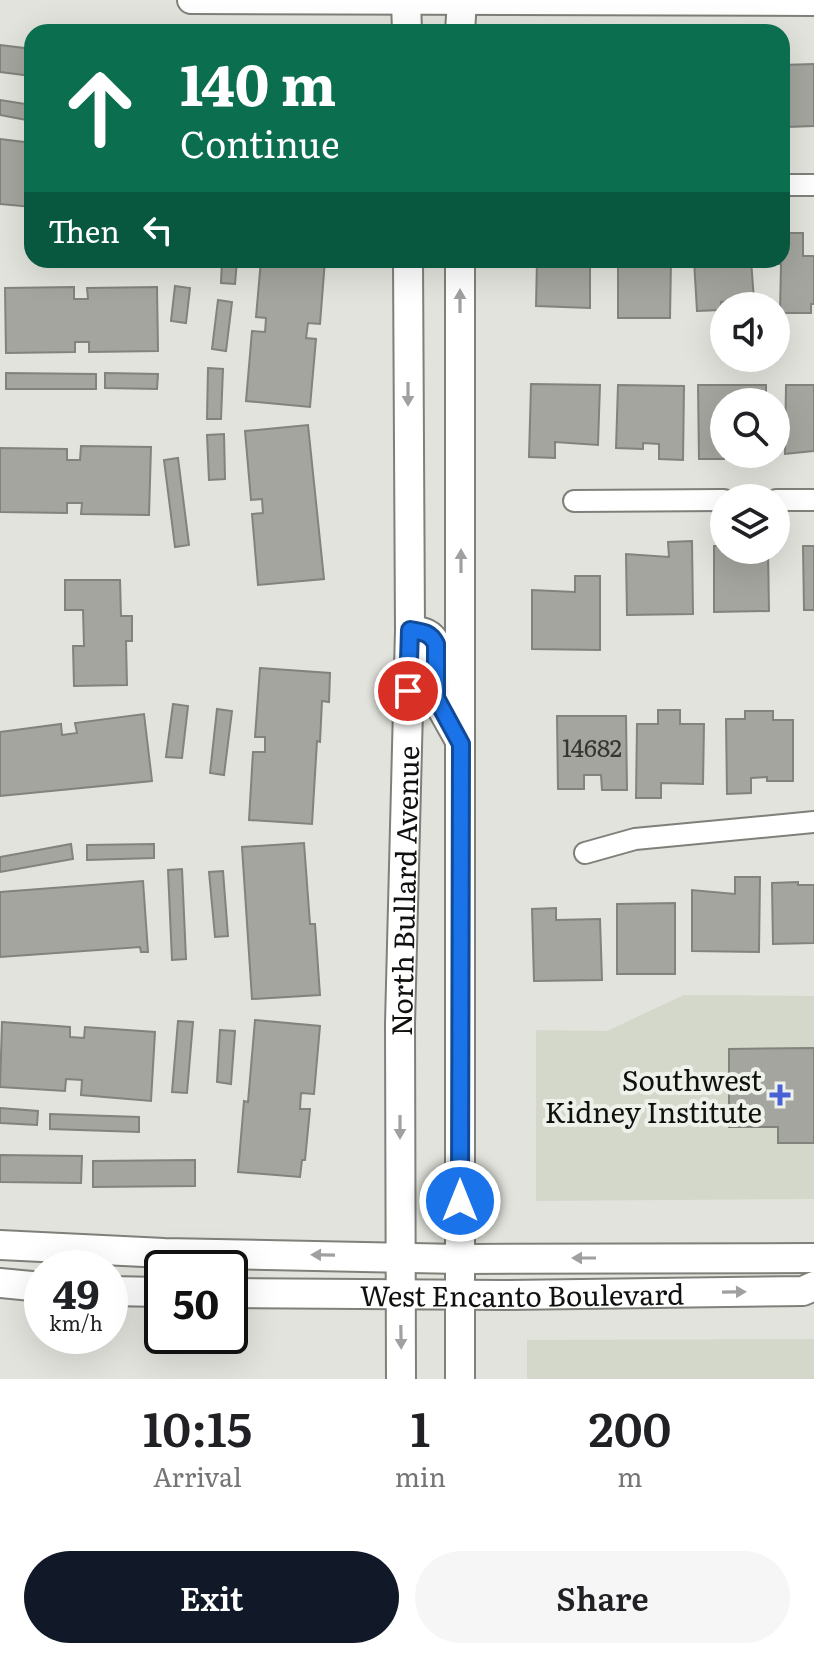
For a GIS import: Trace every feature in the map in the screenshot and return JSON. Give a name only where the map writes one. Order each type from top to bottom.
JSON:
[{"type":"main road","points":[[406,1],[407,24]]},
{"type":"main road","points":[[461,24],[462,1]]},
{"type":"main road","name":"North Bullard Avenue","points":[[401,1379],[400,1024],[410,630],[408,268]]},
{"type":"main road","name":"North Bullard Avenue","points":[[460,268],[460,1379]]},
{"type":"main road","points":[[410,630],[432,636],[436,644],[436,698],[461,744]]},
{"type":"main road","name":"West Encanto Boulevard","points":[[0,1245],[164,1253],[460,1259],[814,1258]]},
{"type":"main road","points":[[0,1283],[24,1285]]},
{"type":"main road","name":"West Encanto Boulevard","points":[[248,1293],[460,1295],[803,1291],[814,1286]]},
{"type":"street","points":[[191,0],[814,2]]},
{"type":"street","points":[[790,185],[814,185]]},
{"type":"street","points":[[574,501],[710,500]]},
{"type":"street","points":[[790,500],[814,500]]},
{"type":"street","points":[[585,853],[635,839],[814,822]]},
{"type":"shaded area","points":[[684,995],[814,996],[814,1199],[536,1201],[536,1030],[607,1031]]},
{"type":"shaded area","points":[[814,1339],[814,1379],[527,1379],[527,1340]]},
{"type":"building","points":[[0,45],[24,48],[24,75],[0,72]]},
{"type":"building","points":[[814,64],[814,126],[790,127],[790,65]]},
{"type":"building","points":[[0,100],[24,104],[24,120],[0,115]]},
{"type":"building","points":[[0,139],[24,142],[24,206],[0,204]]},
{"type":"building","points":[[790,233],[803,233],[803,256],[814,256],[814,304],[811,304],[811,313],[790,313],[790,292],[780,292],[781,268],[790,268]]},
{"type":"building","points":[[222,268],[236,268],[235,284],[221,283]]},
{"type":"building","points":[[260,268],[324,268],[320,324],[308,323],[306,338],[316,339],[310,407],[246,401],[252,331],[265,332],[266,318],[256,317]]},
{"type":"building","points":[[537,268],[590,268],[590,308],[536,306]]},
{"type":"building","points":[[618,268],[671,268],[670,318],[618,318]]},
{"type":"building","points":[[694,268],[752,268],[753,292],[710,292],[710,310],[697,311]]},
{"type":"building","points":[[175,286],[190,288],[186,323],[171,321]]},
{"type":"building","points":[[74,287],[74,299],[88,299],[87,288],[157,287],[158,351],[89,352],[89,342],[75,342],[75,352],[6,353],[5,288]]},
{"type":"building","points":[[218,300],[232,302],[226,351],[212,349]]},
{"type":"building","points":[[208,368],[223,369],[221,419],[207,419]]},
{"type":"building","points":[[6,373],[96,374],[96,389],[6,389]]},
{"type":"building","points":[[105,373],[158,374],[157,389],[105,388]]},
{"type":"building","points":[[531,384],[600,385],[598,445],[555,442],[555,458],[529,457]]},
{"type":"building","points":[[618,385],[684,386],[683,460],[659,459],[659,444],[643,443],[643,449],[616,448]]},
{"type":"building","points":[[698,385],[766,385],[766,388],[710,388],[710,459],[699,459]]},
{"type":"building","points":[[786,385],[814,385],[814,451],[790,453],[790,388],[786,388]]},
{"type":"building","points":[[308,425],[324,579],[258,585],[252,514],[263,513],[262,499],[251,500],[245,431]]},
{"type":"building","points":[[224,434],[225,479],[209,480],[207,435]]},
{"type":"building","points":[[81,446],[151,447],[149,515],[81,514],[82,503],[67,503],[67,513],[0,512],[0,448],[67,449],[67,460],[80,460]]},
{"type":"building","points":[[178,458],[189,545],[175,547],[164,460]]},
{"type":"building","points":[[692,541],[693,614],[627,615],[626,554],[669,557],[668,542]]},
{"type":"building","points":[[803,546],[814,546],[814,610],[804,610]]},
{"type":"building","points":[[714,564],[768,564],[769,611],[714,612]]},
{"type":"building","points":[[575,576],[600,576],[600,650],[532,649],[532,590],[575,592]]},
{"type":"building","points":[[65,580],[120,580],[121,616],[132,616],[132,641],[126,641],[127,685],[74,686],[73,646],[84,646],[83,610],[65,610]]},
{"type":"building","points":[[260,668],[330,673],[329,702],[322,701],[320,742],[317,741],[312,824],[249,820],[253,752],[265,752],[265,737],[255,737]]},
{"type":"building","points":[[173,704],[188,706],[182,758],[166,757]]},
{"type":"building","points":[[217,709],[232,711],[224,775],[210,773]]},
{"type":"building","points":[[658,710],[680,710],[680,724],[704,724],[703,784],[661,783],[661,798],[636,798],[637,724],[658,724]]},
{"type":"building","points":[[745,711],[773,711],[773,720],[793,720],[793,781],[751,778],[751,793],[727,794],[726,719],[745,719]]},
{"type":"building","points":[[144,714],[152,781],[0,796],[0,732],[61,724],[62,735],[77,733],[75,723]]},
{"type":"building","points":[[557,716],[626,716],[627,790],[602,790],[601,775],[584,775],[584,789],[558,789]]},
{"type":"building","points":[[304,843],[310,924],[315,924],[320,995],[252,999],[242,847]]},
{"type":"building","points":[[71,844],[73,859],[0,872],[0,857]]},
{"type":"building","points":[[154,844],[154,858],[87,860],[87,845]]},
{"type":"building","points":[[182,869],[186,959],[172,960],[168,870]]},
{"type":"building","points":[[223,871],[228,936],[215,937],[209,872]]},
{"type":"building","points":[[735,877],[760,877],[759,952],[692,951],[692,890],[735,894]]},
{"type":"building","points":[[143,881],[148,952],[141,952],[140,947],[0,957],[0,892]]},
{"type":"building","points":[[798,882],[798,885],[814,885],[814,943],[773,944],[772,883]]},
{"type":"building","points":[[675,903],[675,974],[617,974],[617,904]]},
{"type":"building","points":[[556,908],[556,920],[600,919],[602,980],[534,981],[532,909]]},
{"type":"building","points":[[255,1020],[320,1026],[314,1094],[301,1093],[300,1109],[310,1109],[305,1160],[302,1160],[300,1177],[238,1172]]},
{"type":"building","points":[[178,1021],[193,1022],[187,1093],[172,1092]]},
{"type":"building","points":[[2,1022],[70,1027],[70,1037],[84,1038],[85,1027],[155,1032],[151,1101],[81,1095],[82,1080],[66,1079],[65,1091],[0,1087]]},
{"type":"building","points":[[220,1030],[235,1031],[231,1084],[217,1082]]},
{"type":"building","points":[[814,1048],[814,1143],[778,1143],[778,1127],[729,1127],[729,1049]]},
{"type":"building","points":[[0,1108],[38,1111],[37,1125],[0,1123]]},
{"type":"building","points":[[50,1114],[139,1117],[139,1132],[50,1129]]},
{"type":"building","points":[[0,1155],[82,1156],[81,1183],[0,1182]]},
{"type":"building","points":[[195,1160],[195,1186],[93,1187],[93,1161]]},
{"type":"place","name":"Southwest Kidney Institute","points":[[780,1095]]},
{"type":"route","points":[[408,691],[410,630],[424,632],[432,636],[436,644],[436,698],[461,744],[460,1201]]}]
